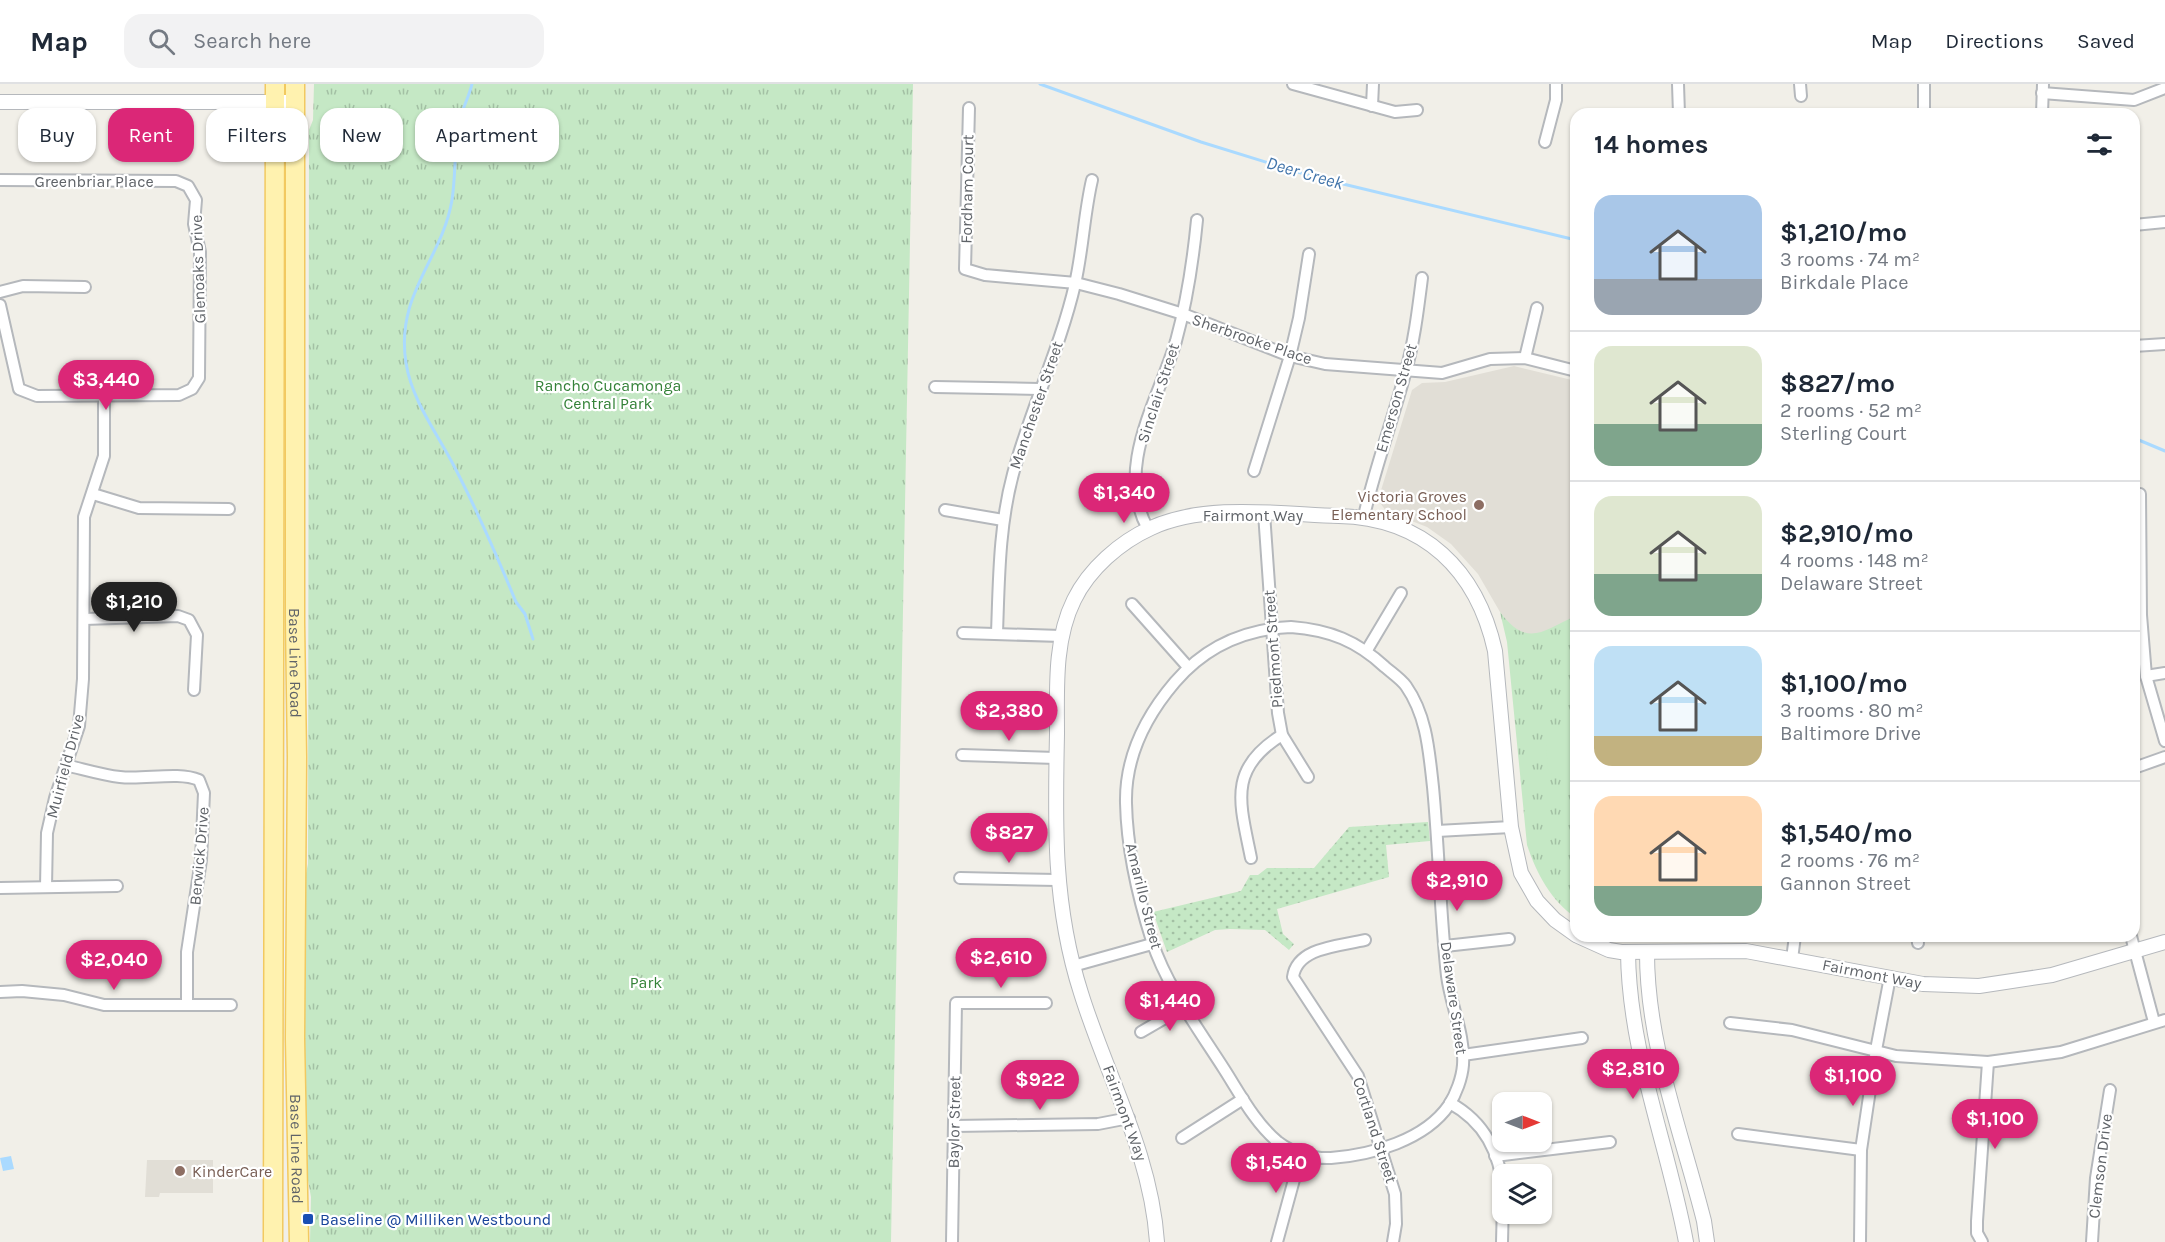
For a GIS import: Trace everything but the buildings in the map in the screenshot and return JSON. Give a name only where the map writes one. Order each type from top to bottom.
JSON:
[{"type":"main road","name":"Base Line Road","points":[[273,1242],[274,84]]},
{"type":"main road","name":"Base Line Road","points":[[295,93],[297,757],[295,1039],[299,1242]]},
{"type":"street","points":[[1293,84],[1395,112],[1416,110]]},
{"type":"street","points":[[1372,106],[1373,84]]},
{"type":"street","points":[[1545,142],[1556,100],[1556,84]]},
{"type":"street","points":[[1678,84],[1679,108]]},
{"type":"street","points":[[1800,84],[1801,96]]},
{"type":"street","points":[[1924,84],[1924,108]]},
{"type":"street","points":[[2042,108],[2043,89],[2134,100],[2165,88]]},
{"type":"street","points":[[0,102],[275,102],[295,93]]},
{"type":"street","name":"Fordham Court","points":[[966,269],[969,108]]},
{"type":"street","name":"Greenbriar Place","points":[[0,180],[176,181],[188,186]]},
{"type":"street","name":"Manchester Street","points":[[997,633],[999,561],[1003,520],[1013,475],[1039,389],[1076,283],[1084,215],[1092,180]]},
{"type":"street","name":"Glenoaks Drive","points":[[104,397],[179,395],[192,389],[198,378],[200,252],[194,224],[196,200],[188,186]]},
{"type":"street","name":"Sinclair Street","points":[[1148,529],[1137,505],[1135,468],[1148,418],[1183,314],[1194,256],[1197,220]]},
{"type":"street","points":[[2140,224],[2165,222]]},
{"type":"street","points":[[1254,471],[1290,356],[1299,318],[1309,254]]},
{"type":"street","name":"Sherbrooke Place","points":[[966,269],[985,275],[1076,283],[1183,314],[1290,356],[1353,368],[1442,373],[1490,359],[1525,358],[1570,369]]},
{"type":"street","name":"Emerson Street","points":[[1364,516],[1375,469],[1406,372],[1422,278]]},
{"type":"street","points":[[0,292],[22,286],[85,287]]},
{"type":"street","points":[[0,305],[19,389],[37,396],[104,397]]},
{"type":"street","points":[[1525,358],[1537,308]]},
{"type":"street","points":[[2140,346],[2165,344]]},
{"type":"street","points":[[935,387],[1039,389]]},
{"type":"street","name":"Muirfield Drive","points":[[46,887],[47,833],[65,765],[79,726],[83,679],[84,517],[104,456],[104,397]]},
{"type":"street","points":[[93,494],[139,508],[229,508]]},
{"type":"street","points":[[2140,494],[2140,603],[2146,676],[2165,741]]},
{"type":"street","points":[[945,510],[1003,520]]},
{"type":"street","name":"Fairmont Way","points":[[1157,1242],[1148,1179],[1129,1118],[1081,995],[1064,929],[1057,880],[1056,758],[1061,636],[1074,598],[1094,571],[1119,546],[1148,529],[1172,519],[1198,514],[1264,513],[1364,516],[1403,530],[1442,554],[1461,572],[1482,607],[1496,651],[1511,827],[1521,873],[1537,901],[1555,920],[1570,930]]},
{"type":"street","name":"Piedmont Street","points":[[1264,513],[1278,713],[1282,735],[1308,777]]},
{"type":"street","points":[[1367,650],[1401,593]]},
{"type":"street","points":[[1132,604],[1188,667]]},
{"type":"street","points":[[84,619],[177,616],[189,620],[197,635],[194,690]]},
{"type":"street","name":"Delaware Street","points":[[1271,628],[1324,630],[1367,650],[1406,686],[1426,731],[1451,1002],[1460,1028],[1463,1070],[1450,1103],[1435,1121],[1419,1133],[1382,1148]]},
{"type":"street","name":"Amarillo Street","points":[[1271,628],[1249,632],[1228,640],[1188,667],[1163,696],[1142,729],[1128,775],[1126,801],[1133,866],[1152,944],[1184,1007],[1262,1127],[1275,1139],[1301,1154],[1326,1158],[1353,1156],[1382,1148]]},
{"type":"street","points":[[963,633],[1061,636]]},
{"type":"street","points":[[2146,676],[2165,673]]},
{"type":"street","points":[[1251,858],[1241,807],[1240,791],[1243,776],[1252,759],[1266,745],[1282,735]]},
{"type":"street","points":[[962,755],[1056,758]]},
{"type":"street","points":[[2140,766],[2165,757]]},
{"type":"street","name":"Berwick Drive","points":[[65,765],[120,777],[153,778],[188,775],[199,780],[204,793],[201,860],[187,952],[187,1005]]},
{"type":"street","points":[[1437,831],[1511,827]]},
{"type":"street","points":[[960,878],[1057,880]]},
{"type":"street","points":[[0,888],[117,886]]},
{"type":"street","points":[[1445,946],[1509,939]]},
{"type":"street","name":"Cortland Street","points":[[1365,940],[1304,956],[1294,965],[1293,977],[1358,1076],[1395,1194],[1394,1242]]},
{"type":"street","name":"Fairmont Way","points":[[1592,942],[1609,950],[1628,952],[1746,951],[1923,984],[1989,985],[2052,975],[2165,942]]},
{"type":"street","points":[[1792,959],[1794,942]]},
{"type":"street","points":[[1730,1023],[1792,1030],[1896,1056],[1935,1061],[1988,1062],[2061,1052],[2159,1021],[2133,942]]},
{"type":"street","points":[[1073,966],[1152,944]]},
{"type":"street","points":[[1628,952],[1632,1008],[1640,1060],[1669,1163],[1686,1242]]},
{"type":"street","points":[[1647,953],[1654,1025],[1667,1088],[1687,1154],[1707,1242]]},
{"type":"street","points":[[1860,1242],[1861,1150],[1876,1050],[1890,978]]},
{"type":"street","points":[[0,992],[22,991],[64,995],[104,1005],[231,1005]]},
{"type":"street","name":"Baylor Street","points":[[952,1242],[956,1003],[1046,1003]]},
{"type":"street","points":[[1141,1032],[1184,1007]]},
{"type":"street","points":[[1463,1055],[1582,1038]]},
{"type":"street","points":[[1982,1242],[1977,1233],[1979,1171],[1988,1062]]},
{"type":"street","name":"Clemson Drive","points":[[2092,1242],[2096,1178],[2110,1090]]},
{"type":"street","points":[[1182,1138],[1243,1098]]},
{"type":"street","points":[[1450,1103],[1467,1112],[1473,1119],[1492,1144],[1498,1164]]},
{"type":"street","points":[[954,1126],[1098,1124],[1129,1118]]},
{"type":"street","points":[[1738,1134],[1861,1150]]},
{"type":"street","points":[[1495,1156],[1610,1142]]},
{"type":"street","points":[[1277,1242],[1301,1154]]},
{"type":"street","points":[[1502,1224],[1502,1242]]},
{"type":"shaded area","name":"Victoria Groves Elementary School","points":[[1514,366],[1570,380],[1570,619],[1549,631],[1524,634],[1512,627],[1500,612],[1478,574],[1451,544],[1427,527],[1386,511],[1378,500],[1412,390],[1422,383],[1445,382]]},
{"type":"shaded area","name":"KinderCare","points":[[147,1160],[213,1160],[213,1193],[160,1193],[159,1197],[145,1197]]},
{"type":"green space","name":"Rancho Cucamonga Central Park","points":[[314,84],[913,84],[891,1242],[310,1242],[311,1197],[307,1175],[303,1083],[304,883],[308,864],[309,130],[313,120]]},
{"type":"green space","points":[[1500,612],[1519,630],[1528,633],[1545,631],[1570,619],[1570,913],[1546,886],[1535,867],[1527,845],[1507,642]]},
{"type":"green space","points":[[1566,733],[1570,734],[1570,776],[1554,777],[1548,769],[1546,743]]},
{"type":"green space","points":[[1428,822],[1430,841],[1386,845],[1389,877],[1277,909],[1283,934],[1294,944],[1289,950],[1265,930],[1230,929],[1215,930],[1167,952],[1153,912],[1241,891],[1250,875],[1258,875],[1267,868],[1314,868],[1349,827]]},
{"type":"water","points":[[11,1156],[14,1169],[3,1171],[0,1158]]},
{"type":"waterway","points":[[472,84],[459,123],[452,200],[447,221],[413,297],[407,317],[404,339],[406,363],[419,404],[471,499],[516,602],[525,614],[533,639]]},
{"type":"waterway","name":"Deer Creek","points":[[1040,84],[1201,142],[1314,177],[1570,239]]},
{"type":"waterway","name":"Deer Creek","points":[[2140,441],[2165,451]]},
{"type":"place","name":"Victoria Groves Elementary School","points":[[1479,505]]},
{"type":"place","name":"KinderCare","points":[[180,1171]]},
{"type":"place","name":"Baseline @ Milliken Westbound","points":[[308,1219]]},
{"type":"park label","name":"Park","points":[[646,982]]}]
